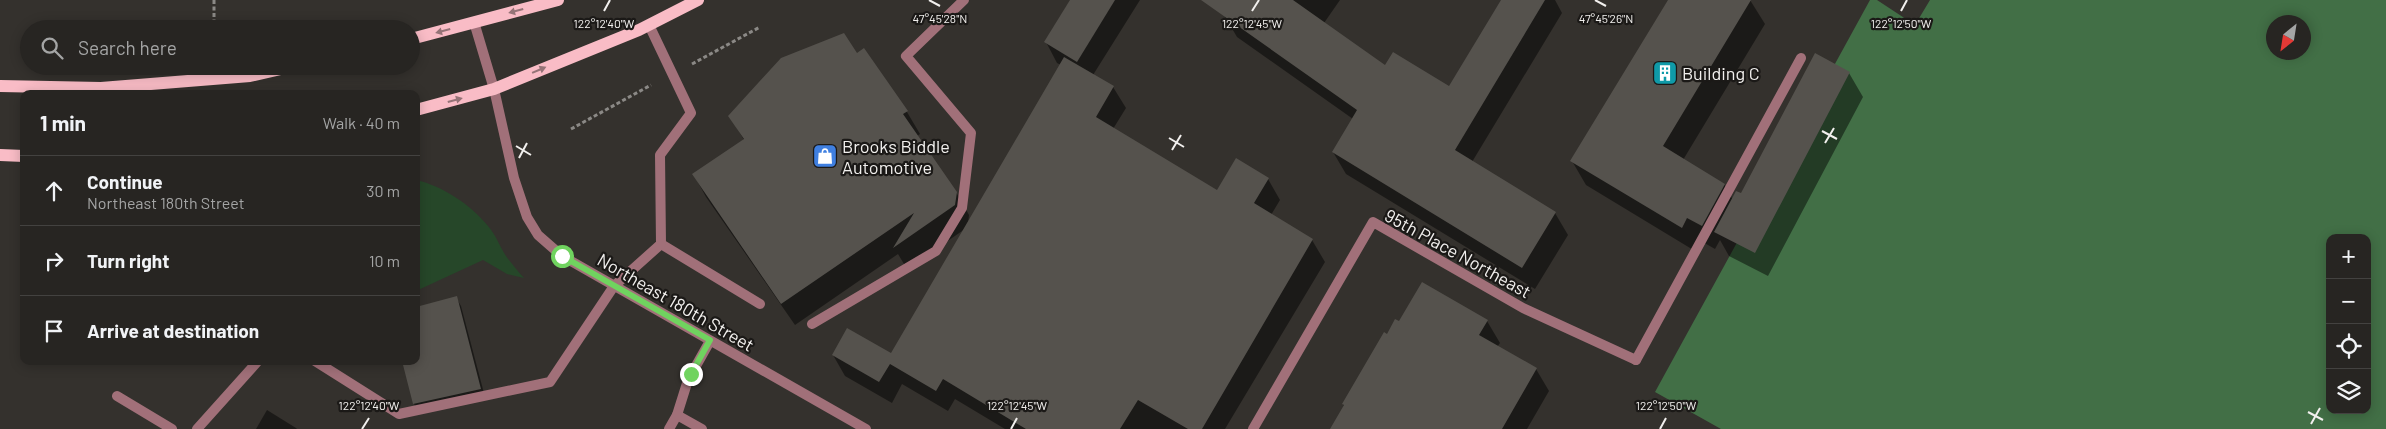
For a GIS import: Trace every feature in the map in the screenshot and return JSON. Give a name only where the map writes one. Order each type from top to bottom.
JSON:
[{"type":"main road","points":[[420,37],[558,0]]},
{"type":"main road","points":[[420,109],[494,89],[648,25],[698,0]]},
{"type":"main road","points":[[0,86],[101,88],[254,75]]},
{"type":"main road","points":[[0,155],[20,156]]},
{"type":"street","points":[[812,324],[936,251],[962,208],[971,133],[906,56],[964,0]]},
{"type":"street","name":"Northeast 180th Street","points":[[474,22],[494,89],[514,178],[526,217],[538,235],[562,256],[866,429]]},
{"type":"street","points":[[321,365],[399,414],[550,382],[614,286],[661,244],[660,155],[691,113],[648,25]]},
{"type":"street","name":"95th Place Northeast","points":[[1253,429],[1373,222],[1523,308],[1636,360],[1802,58]]},
{"type":"street","points":[[661,244],[760,304]]},
{"type":"street","points":[[669,429],[678,415],[688,380],[710,340]]},
{"type":"street","points":[[196,429],[254,365]]},
{"type":"street","points":[[117,396],[172,429]]},
{"type":"street","points":[[678,415],[702,429]]},
{"type":"path","points":[[214,0],[214,20]]},
{"type":"green space","points":[[1870,0],[1877,0],[1915,25],[1930,0],[2386,0],[2386,429],[1721,429],[1655,392]]},
{"type":"green space","points":[[420,181],[456,197],[481,218],[496,237],[506,256],[524,278],[507,274],[483,260],[420,289]]},
{"type":"building","points":[[1070,0],[1115,0],[1077,62],[1044,42]]},
{"type":"building","points":[[1201,0],[1293,0],[1385,65],[1393,52],[1449,86],[1501,0],[1545,0],[1455,150],[1556,212],[1522,268],[1332,152],[1357,110]]},
{"type":"building","name":"Building C","points":[[1668,0],[1751,0],[1663,146],[1725,184],[1702,226],[1687,218],[1682,228],[1570,161]]},
{"type":"building","name":"Brooks Biddle Automotive","points":[[844,33],[857,53],[864,48],[908,111],[903,114],[957,192],[955,205],[893,248],[914,213],[781,304],[692,174],[744,139],[728,116],[781,58]]},
{"type":"building","points":[[1815,53],[1850,72],[1755,253],[1714,232],[1736,191],[1741,193]]},
{"type":"building","points":[[1064,57],[1114,86],[1096,117],[1217,190],[1236,158],[1269,178],[1254,203],[1313,239],[1202,429],[1188,429],[1138,400],[1120,429],[1026,429],[943,379],[936,391],[890,364],[879,382],[832,355],[847,328],[891,353]]},
{"type":"building","points":[[1422,282],[1488,320],[1479,335],[1537,368],[1502,429],[1330,429],[1344,405],[1342,404],[1384,332],[1387,334],[1395,319],[1399,321]]},
{"type":"building","points":[[457,296],[481,389],[413,404],[403,365],[420,365],[420,306]]},
{"type":"place","name":"Building C","points":[[1665,73]]},
{"type":"place","name":"Brooks Biddle Automotive","points":[[825,156]]},
{"type":"route","points":[[562,256],[710,340],[691,374]]}]
